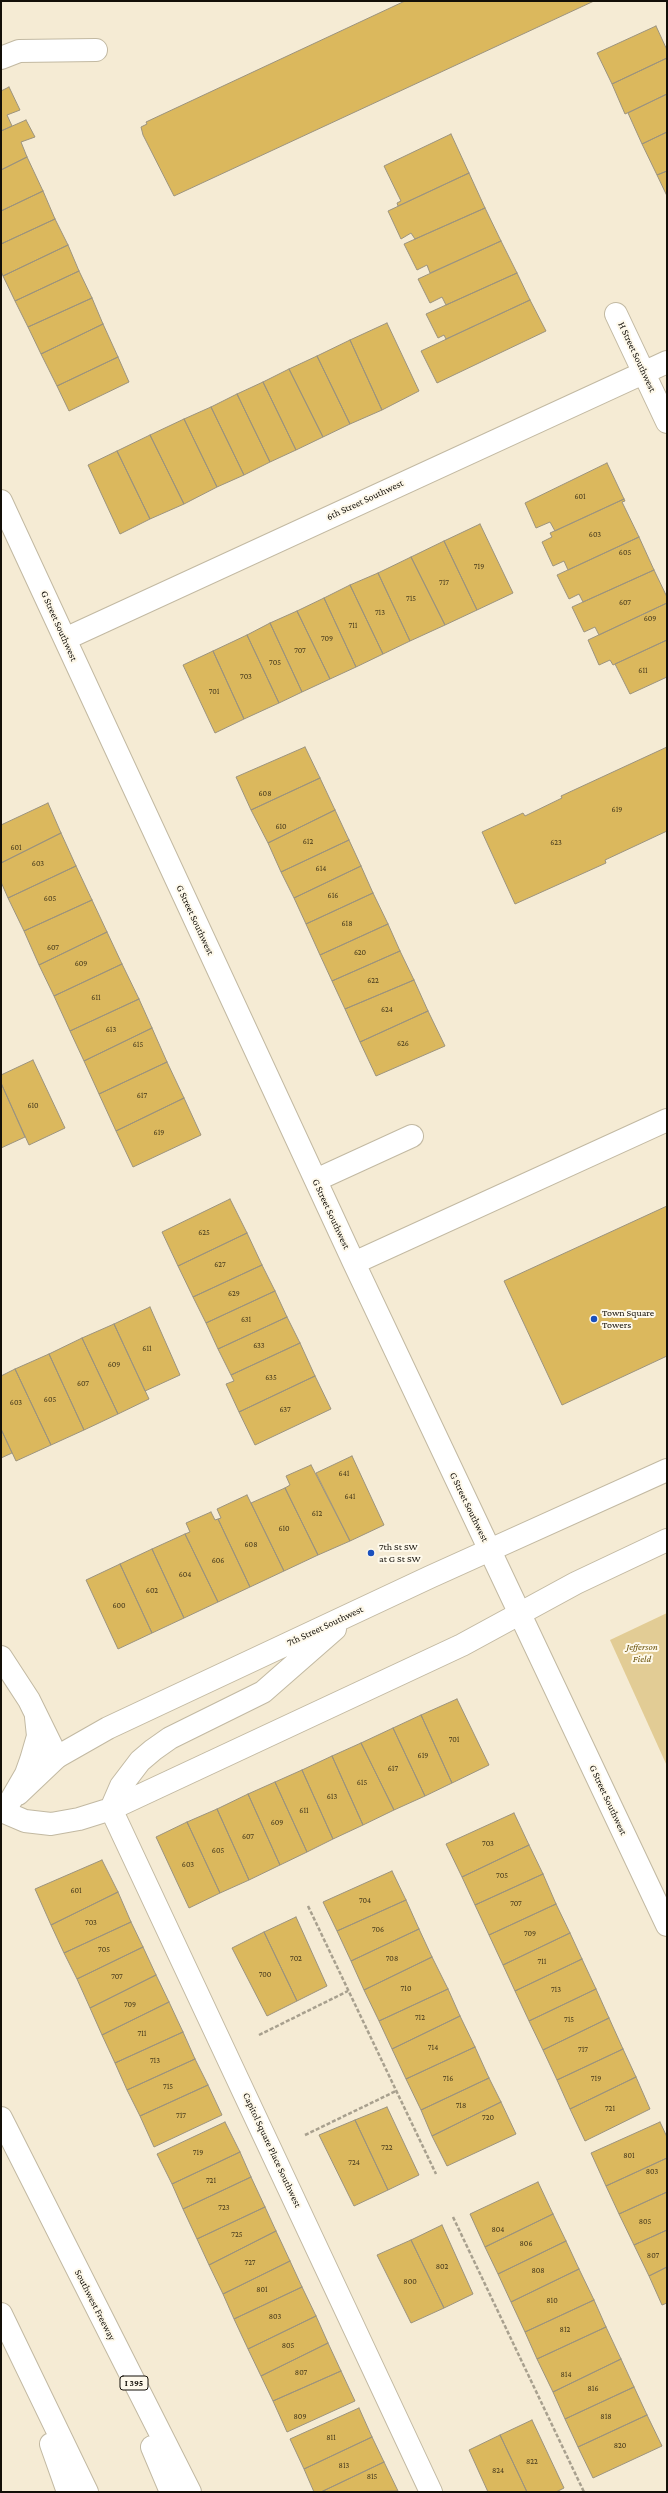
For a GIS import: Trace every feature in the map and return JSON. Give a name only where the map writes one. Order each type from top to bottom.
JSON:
[{"type":"main road","points":[[1,58],[19,50],[96,50]]},
{"type":"main road","name":"H Street Southwest","points":[[616,314],[667,422]]},
{"type":"main road","name":"6th Street Southwest","points":[[65,639],[667,362]]},
{"type":"main road","name":"G Street Southwest","points":[[1,501],[354,1263],[667,1925]]},
{"type":"main road","points":[[354,1263],[667,1120]]},
{"type":"main road","points":[[316,1180],[412,1136]]},
{"type":"main road","name":"7th Street Southwest","points":[[2,1812],[30,1780],[57,1757],[152,1707],[667,1470]]},
{"type":"main road","points":[[34,1712],[38,1736],[35,1748],[26,1774],[2,1812],[25,1821],[51,1824],[79,1819],[111,1809],[462,1645],[519,1612],[667,1540]]},
{"type":"main road","points":[[111,1809],[121,1786],[140,1762],[153,1750],[170,1738],[263,1692],[352,1614]]},
{"type":"main road","points":[[1,1657],[34,1712],[57,1757]]},
{"type":"main road","name":"Capitol Square Place Southwest","points":[[111,1809],[431,2492]]},
{"type":"main road","name":"Southwest Freeway","points":[[1,2118],[190,2492]]},
{"type":"main road","points":[[80,2274],[171,2492]]},
{"type":"main road","points":[[1,2314],[87,2492]]},
{"type":"main road","points":[[15,2344],[68,2492]]},
{"type":"path","points":[[308,1906],[436,2174]]},
{"type":"path","points":[[259,2034],[348,1991]]},
{"type":"path","points":[[305,2135],[396,2091]]},
{"type":"path","points":[[454,2217],[584,2492]]},
{"type":"green space","name":"Jefferson Field","points":[[667,1613],[667,1766],[610,1640]]},
{"type":"building","points":[[405,1],[594,1],[174,196],[143,135],[141,127],[147,124],[146,122]]},
{"type":"building","points":[[656,26],[667,50],[667,58],[612,84],[597,53]]},
{"type":"building","points":[[667,58],[667,94],[625,114],[612,84]]},
{"type":"building","points":[[9,87],[20,110],[7,115],[12,126],[1,131],[1,91]]},
{"type":"building","points":[[667,94],[667,132],[642,144],[628,113]]},
{"type":"building","points":[[26,120],[35,137],[21,142],[27,157],[1,170],[1,131]]},
{"type":"building","points":[[667,132],[667,171],[657,175],[642,144]]},
{"type":"building","points":[[451,134],[469,173],[398,206],[397,203],[401,201],[384,166]]},
{"type":"building","points":[[27,157],[43,191],[1,211],[1,170]]},
{"type":"building","points":[[667,171],[667,196],[657,175]]},
{"type":"building","points":[[469,173],[485,208],[415,239],[411,233],[401,239],[388,211]]},
{"type":"building","points":[[43,191],[55,219],[1,244],[1,211]]},
{"type":"building","points":[[485,208],[501,241],[430,273],[427,265],[417,270],[404,244]]},
{"type":"building","points":[[55,219],[68,245],[3,276],[1,271],[1,244]]},
{"type":"building","points":[[501,241],[517,273],[446,305],[442,297],[430,303],[418,279]]},
{"type":"building","points":[[68,245],[79,271],[15,301],[3,276]]},
{"type":"building","points":[[79,271],[92,298],[28,327],[15,301]]},
{"type":"building","points":[[517,273],[530,300],[446,339],[444,335],[438,338],[426,314]]},
{"type":"building","points":[[92,298],[103,324],[41,354],[28,327]]},
{"type":"building","points":[[530,300],[546,331],[437,383],[421,351]]},
{"type":"building","points":[[387,323],[419,391],[382,410],[350,340]]},
{"type":"building","points":[[103,324],[118,357],[57,386],[41,354]]},
{"type":"building","points":[[350,340],[382,410],[350,424],[317,356]]},
{"type":"building","points":[[317,356],[350,424],[323,437],[289,369]]},
{"type":"building","points":[[118,357],[129,382],[69,411],[57,386]]},
{"type":"building","points":[[289,369],[323,437],[296,450],[263,382]]},
{"type":"building","points":[[263,382],[296,450],[270,462],[237,394]]},
{"type":"building","points":[[237,394],[270,462],[244,475],[211,407]]},
{"type":"building","points":[[211,407],[244,475],[217,487],[184,419]]},
{"type":"building","points":[[184,419],[217,487],[184,504],[150,435]]},
{"type":"building","points":[[150,435],[184,504],[150,519],[117,451]]},
{"type":"building","points":[[117,451],[150,519],[120,534],[88,465]]},
{"type":"building","points":[[607,463],[624,499],[555,531],[550,522],[536,528],[525,503]]},
{"type":"building","points":[[624,499],[625,501],[622,502],[639,537],[568,570],[564,561],[553,566],[542,542],[552,537],[550,533]]},
{"type":"building","points":[[480,524],[513,593],[477,610],[444,541]]},
{"type":"building","points":[[639,537],[654,570],[583,602],[579,594],[569,599],[557,575]]},
{"type":"building","points":[[444,541],[477,610],[445,625],[411,557]]},
{"type":"building","points":[[411,557],[445,625],[410,641],[378,573]]},
{"type":"building","points":[[654,570],[667,597],[667,603],[599,635],[595,627],[584,632],[572,607]]},
{"type":"building","points":[[378,573],[410,641],[383,654],[350,585]]},
{"type":"building","points":[[350,585],[383,654],[356,667],[324,598]]},
{"type":"building","points":[[324,598],[356,667],[330,679],[297,611]]},
{"type":"building","points":[[667,603],[667,640],[613,665],[610,660],[599,665],[588,640]]},
{"type":"building","points":[[297,611],[330,679],[302,692],[270,623]]},
{"type":"building","points":[[270,623],[302,692],[279,703],[247,635]]},
{"type":"building","points":[[247,635],[279,703],[244,719],[213,651]]},
{"type":"building","points":[[667,640],[667,677],[630,694],[615,664]]},
{"type":"building","points":[[213,651],[244,719],[215,733],[183,665]]},
{"type":"building","points":[[305,747],[320,778],[251,810],[236,777]]},
{"type":"building","points":[[667,747],[667,831],[605,860],[606,863],[515,904],[482,832],[523,813],[525,816],[562,798],[561,796]]},
{"type":"building","points":[[320,778],[335,810],[268,843],[251,810]]},
{"type":"building","points":[[48,803],[61,833],[1,863],[1,825]]},
{"type":"building","points":[[335,810],[349,840],[281,872],[268,843]]},
{"type":"building","points":[[61,833],[76,866],[8,898],[1,882],[1,863]]},
{"type":"building","points":[[349,840],[361,866],[294,898],[281,872]]},
{"type":"building","points":[[76,866],[92,900],[24,931],[8,898]]},
{"type":"building","points":[[361,866],[373,893],[306,924],[294,898]]},
{"type":"building","points":[[373,893],[388,924],[320,955],[306,924]]},
{"type":"building","points":[[92,900],[107,932],[39,965],[24,931]]},
{"type":"building","points":[[388,924],[400,951],[332,981],[320,955]]},
{"type":"building","points":[[107,932],[122,964],[54,996],[39,965]]},
{"type":"building","points":[[400,951],[414,980],[345,1009],[332,981]]},
{"type":"building","points":[[122,964],[139,999],[70,1031],[54,996]]},
{"type":"building","points":[[414,980],[428,1011],[360,1042],[345,1009]]},
{"type":"building","points":[[139,999],[152,1028],[84,1061],[70,1031]]},
{"type":"building","points":[[428,1011],[445,1046],[376,1076],[360,1042]]},
{"type":"building","points":[[152,1028],[167,1062],[99,1094],[84,1061]]},
{"type":"building","points":[[33,1060],[65,1128],[29,1145],[1,1083],[1,1075]]},
{"type":"building","points":[[167,1062],[184,1098],[116,1131],[99,1094]]},
{"type":"building","points":[[1,1083],[25,1137],[1,1148]]},
{"type":"building","points":[[184,1098],[201,1135],[133,1167],[116,1131]]},
{"type":"building","points":[[230,1199],[247,1233],[178,1266],[162,1232]]},
{"type":"building","name":"Town Square Towers","points":[[667,1206],[667,1356],[562,1405],[504,1281]]},
{"type":"building","points":[[247,1233],[262,1265],[193,1297],[178,1266]]},
{"type":"building","points":[[262,1265],[275,1291],[206,1323],[193,1297]]},
{"type":"building","points":[[275,1291],[287,1317],[218,1349],[206,1323]]},
{"type":"building","points":[[150,1307],[180,1375],[145,1391],[114,1324]]},
{"type":"building","points":[[287,1317],[300,1343],[231,1375],[218,1349]]},
{"type":"building","points":[[114,1324],[149,1399],[118,1414],[82,1338]]},
{"type":"building","points":[[82,1338],[118,1414],[84,1430],[49,1354]]},
{"type":"building","points":[[300,1343],[315,1376],[239,1412],[226,1384],[234,1381],[231,1375]]},
{"type":"building","points":[[49,1354],[84,1430],[51,1445],[15,1369]]},
{"type":"building","points":[[15,1369],[51,1445],[16,1461],[1,1429],[1,1376]]},
{"type":"building","points":[[315,1376],[331,1409],[255,1445],[239,1412]]},
{"type":"building","points":[[1,1429],[12,1453],[1,1458]]},
{"type":"building","points":[[352,1456],[384,1525],[350,1541],[316,1473]]},
{"type":"building","points":[[311,1465],[350,1541],[318,1555],[285,1488],[290,1485],[286,1476]]},
{"type":"building","points":[[285,1488],[318,1555],[284,1571],[251,1503]]},
{"type":"building","points":[[247,1495],[284,1571],[250,1587],[218,1519],[221,1518],[217,1509]]},
{"type":"building","points":[[211,1512],[215,1520],[218,1519],[250,1587],[218,1602],[185,1534],[190,1532],[186,1523]]},
{"type":"building","points":[[185,1534],[218,1602],[184,1618],[152,1549]]},
{"type":"building","points":[[152,1549],[184,1618],[152,1633],[120,1564]]},
{"type":"building","points":[[120,1564],[152,1633],[118,1649],[86,1580]]},
{"type":"building","points":[[457,1699],[489,1765],[452,1783],[421,1715]]},
{"type":"building","points":[[421,1715],[452,1783],[425,1796],[393,1728]]},
{"type":"building","points":[[393,1728],[425,1796],[394,1810],[361,1743]]},
{"type":"building","points":[[361,1743],[394,1810],[363,1825],[332,1756]]},
{"type":"building","points":[[332,1756],[363,1825],[333,1839],[302,1770]]},
{"type":"building","points":[[302,1770],[333,1839],[307,1852],[275,1782]]},
{"type":"building","points":[[275,1782],[307,1852],[280,1865],[248,1794]]},
{"type":"building","points":[[248,1794],[280,1865],[249,1880],[217,1809]]},
{"type":"building","points":[[217,1809],[249,1880],[220,1893],[187,1822]]},
{"type":"building","points":[[514,1813],[529,1845],[462,1877],[446,1844]]},
{"type":"building","points":[[187,1822],[220,1893],[189,1908],[156,1837]]},
{"type":"building","points":[[529,1845],[543,1874],[475,1905],[462,1877]]},
{"type":"building","points":[[102,1860],[118,1892],[51,1925],[35,1889]]},
{"type":"building","points":[[392,1871],[406,1900],[337,1931],[323,1902]]},
{"type":"building","points":[[543,1874],[556,1904],[489,1935],[475,1905]]},
{"type":"building","points":[[118,1892],[131,1922],[64,1953],[51,1925]]},
{"type":"building","points":[[406,1900],[419,1929],[351,1961],[337,1931]]},
{"type":"building","points":[[556,1904],[570,1933],[503,1965],[489,1935]]},
{"type":"building","points":[[296,1917],[327,1986],[297,2001],[264,1932]]},
{"type":"building","points":[[131,1922],[143,1947],[77,1979],[64,1953]]},
{"type":"building","points":[[419,1929],[432,1957],[364,1990],[351,1961]]},
{"type":"building","points":[[264,1932],[297,2001],[267,2016],[232,1948]]},
{"type":"building","points":[[570,1933],[582,1959],[515,1991],[503,1965]]},
{"type":"building","points":[[143,1947],[156,1975],[90,2008],[77,1979]]},
{"type":"building","points":[[432,1957],[448,1989],[379,2021],[364,1990]]},
{"type":"building","points":[[582,1959],[596,1989],[529,2021],[515,1991]]},
{"type":"building","points":[[156,1975],[169,2002],[102,2035],[90,2008]]},
{"type":"building","points":[[448,1989],[460,2016],[392,2049],[379,2021]]},
{"type":"building","points":[[596,1989],[609,2018],[543,2050],[529,2021]]},
{"type":"building","points":[[169,2002],[183,2032],[115,2063],[102,2035]]},
{"type":"building","points":[[460,2016],[475,2047],[406,2079],[392,2049]]},
{"type":"building","points":[[609,2018],[623,2049],[557,2080],[543,2050]]},
{"type":"building","points":[[183,2032],[195,2059],[127,2090],[115,2063]]},
{"type":"building","points":[[475,2047],[489,2078],[421,2110],[406,2079]]},
{"type":"building","points":[[623,2049],[636,2077],[570,2109],[557,2080]]},
{"type":"building","points":[[195,2059],[208,2085],[140,2116],[127,2090]]},
{"type":"building","points":[[636,2077],[650,2109],[585,2141],[570,2109]]},
{"type":"building","points":[[489,2078],[501,2102],[432,2136],[421,2110]]},
{"type":"building","points":[[208,2085],[222,2115],[154,2147],[140,2116]]},
{"type":"building","points":[[501,2102],[516,2134],[447,2166],[432,2136]]},
{"type":"building","points":[[387,2107],[419,2175],[388,2190],[355,2120]]},
{"type":"building","points":[[355,2120],[388,2190],[354,2206],[319,2135]]},
{"type":"building","points":[[225,2122],[240,2152],[172,2184],[157,2154]]},
{"type":"building","points":[[660,2122],[667,2137],[667,2158],[606,2186],[591,2153]]},
{"type":"building","points":[[240,2152],[251,2177],[183,2209],[172,2184]]},
{"type":"building","points":[[667,2158],[667,2192],[619,2214],[606,2186]]},
{"type":"building","points":[[251,2177],[265,2207],[197,2239],[183,2209]]},
{"type":"building","points":[[538,2182],[553,2214],[485,2247],[470,2214]]},
{"type":"building","points":[[667,2192],[667,2230],[634,2245],[619,2214]]},
{"type":"building","points":[[265,2207],[276,2231],[209,2265],[197,2239]]},
{"type":"building","points":[[553,2214],[566,2241],[498,2274],[485,2247]]},
{"type":"building","points":[[442,2225],[473,2294],[444,2308],[411,2240]]},
{"type":"building","points":[[667,2230],[667,2267],[649,2276],[634,2245]]},
{"type":"building","points":[[276,2231],[290,2261],[223,2294],[209,2265]]},
{"type":"building","points":[[411,2240],[444,2308],[411,2323],[377,2255]]},
{"type":"building","points":[[566,2241],[579,2269],[511,2302],[498,2274]]},
{"type":"building","points":[[290,2261],[302,2287],[234,2319],[223,2294]]},
{"type":"building","points":[[667,2267],[667,2303],[662,2305],[649,2276]]},
{"type":"building","points":[[579,2269],[594,2300],[525,2332],[511,2302]]},
{"type":"building","points":[[302,2287],[316,2316],[248,2349],[234,2319]]},
{"type":"building","points":[[594,2300],[606,2327],[537,2359],[525,2332]]},
{"type":"building","points":[[316,2316],[328,2343],[261,2376],[248,2349]]},
{"type":"building","points":[[606,2327],[621,2359],[553,2392],[537,2359]]},
{"type":"building","points":[[328,2343],[341,2371],[273,2401],[261,2376]]},
{"type":"building","points":[[621,2359],[634,2387],[565,2419],[553,2392]]},
{"type":"building","points":[[341,2371],[355,2401],[287,2432],[273,2401]]},
{"type":"building","points":[[634,2387],[647,2415],[578,2447],[565,2419]]},
{"type":"building","points":[[359,2408],[372,2437],[304,2469],[290,2439]]},
{"type":"building","points":[[647,2415],[662,2446],[593,2478],[578,2447]]},
{"type":"building","points":[[532,2420],[564,2488],[556,2492],[527,2492],[500,2435]]},
{"type":"building","points":[[500,2435],[527,2492],[488,2492],[469,2450]]},
{"type":"building","points":[[372,2437],[384,2462],[321,2492],[314,2492],[304,2469]]},
{"type":"building","points":[[384,2462],[398,2491],[321,2492]]},
{"type":"place","name":"Town Square Towers","points":[[594,1319]]},
{"type":"place","name":"7th St SW at G St SW","points":[[371,1553]]}]
